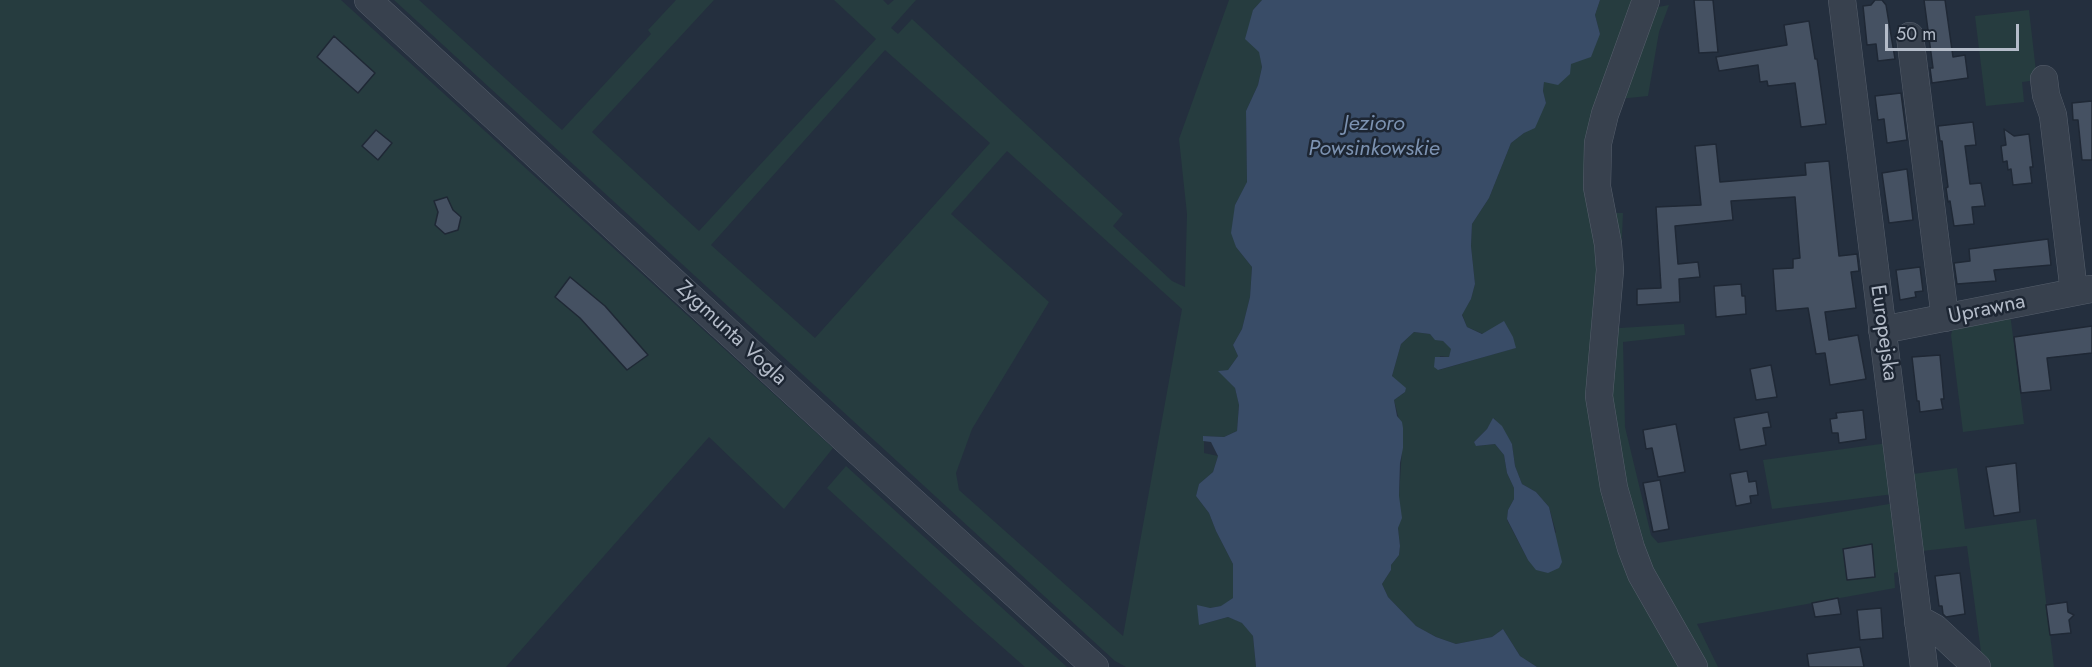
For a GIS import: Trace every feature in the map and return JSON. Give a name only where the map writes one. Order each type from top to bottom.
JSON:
[{"type":"street","name":"Zygmunta Vogla","points":[[368,0],[834,430],[1095,667]]},
{"type":"street","points":[[1646,0],[1605,114],[1598,143],[1596,180],[1608,244],[1610,270],[1599,396],[1614,488],[1630,548],[1641,574],[1694,667]]},
{"type":"street","name":"Europejska","points":[[1842,0],[1924,667]]},
{"type":"street","points":[[1910,36],[1946,318]]},
{"type":"street","points":[[2044,79],[2046,95],[2053,115],[2083,290]]},
{"type":"street","name":"Uprawna","points":[[1882,330],[2083,290]]},
{"type":"street","points":[[1918,622],[1935,628],[1977,667]]},
{"type":"green space","points":[[0,0],[341,0],[833,448],[784,509],[709,437],[506,667],[0,667]]},
{"type":"green space","points":[[394,0],[419,0],[562,130],[651,34],[648,30],[676,0],[714,0],[592,132],[699,231],[876,39],[834,0],[883,0],[888,5],[894,0],[916,0],[891,28],[898,34],[912,19],[1123,214],[1113,226],[1172,281],[1185,287],[1187,214],[1179,139],[1229,0],[1262,0],[1253,10],[1262,67],[1258,85],[1246,111],[1247,183],[1235,205],[1236,247],[1252,267],[1250,297],[1242,329],[1233,345],[1238,356],[1228,370],[1219,371],[1235,388],[1239,404],[1237,431],[1224,437],[1204,436],[1204,453],[1218,456],[1213,472],[1199,484],[1196,496],[1209,513],[1233,564],[1233,598],[1222,606],[1210,608],[1199,625],[1228,617],[1243,623],[1253,636],[1256,667],[1126,667],[1115,661]],"holes":[[[885,50],[990,143],[815,338],[711,245]],[[1007,151],[1182,309],[1123,636],[959,490],[956,473],[972,429],[1049,302],[951,214]]]},
{"type":"green space","points":[[1600,0],[1640,0],[1596,213],[1599,430],[1689,667],[1537,667],[1520,656],[1503,629],[1492,637],[1456,644],[1436,637],[1416,626],[1388,597],[1382,584],[1391,570],[1391,565],[1399,555],[1400,546],[1398,528],[1403,435],[1394,400],[1405,392],[1392,376],[1401,344],[1414,332],[1430,334],[1435,339],[1443,341],[1452,349],[1449,357],[1440,356],[1439,370],[1515,348],[1467,327],[1462,314],[1471,299],[1475,284],[1471,246],[1472,224],[1489,198],[1511,143],[1524,133],[1546,103],[1543,91],[1544,81],[1570,64],[1600,34],[1595,15]],"holes":[[[1494,418],[1512,444],[1515,466],[1522,484],[1536,492],[1549,507],[1556,532],[1528,560],[1507,520],[1508,510],[1514,499],[1514,488],[1507,473],[1504,455],[1495,444],[1477,446],[1474,442]]]},
{"type":"green space","points":[[1669,5],[1659,32],[1648,96],[1618,99],[1653,8]]},
{"type":"green space","points":[[2029,10],[2037,80],[2022,82],[2024,102],[1986,106],[1975,16]]},
{"type":"green space","points":[[1608,213],[1623,213],[1618,326],[1620,328],[1684,324],[1685,335],[1623,342],[1625,427],[1651,535],[1658,543],[1895,503],[1903,571],[1894,573],[1895,588],[1697,624],[1718,667],[1699,667],[1647,577],[1609,432]]},
{"type":"green space","points":[[2010,313],[2024,424],[1963,432],[1951,335],[1954,324]]},
{"type":"green space","points":[[1888,443],[1894,494],[1772,509],[1763,460]]},
{"type":"green space","points":[[846,466],[1067,667],[1025,667],[967,616],[827,488]]},
{"type":"green space","points":[[1957,468],[1965,529],[2036,519],[2054,667],[1983,667],[1967,546],[1922,551],[1913,474]]},
{"type":"water","name":"Jezioro Powsinkowskie","points":[[1262,0],[1600,0],[1595,15],[1600,34],[1591,57],[1571,64],[1570,74],[1558,85],[1544,82],[1543,91],[1546,103],[1535,128],[1511,143],[1489,198],[1472,224],[1471,246],[1475,284],[1471,299],[1462,315],[1467,327],[1482,334],[1504,321],[1516,348],[1438,370],[1434,367],[1435,357],[1449,357],[1451,349],[1443,341],[1435,340],[1430,334],[1414,332],[1401,344],[1392,376],[1406,388],[1405,392],[1394,400],[1397,416],[1403,428],[1399,496],[1402,518],[1398,528],[1399,555],[1391,565],[1391,570],[1382,584],[1388,597],[1416,626],[1436,637],[1456,644],[1492,637],[1503,629],[1520,656],[1537,667],[1256,667],[1253,636],[1242,623],[1228,617],[1199,625],[1197,605],[1210,608],[1221,606],[1233,598],[1233,564],[1209,513],[1196,496],[1199,484],[1213,472],[1218,456],[1211,442],[1203,441],[1203,436],[1224,437],[1237,431],[1239,405],[1235,388],[1218,371],[1228,370],[1238,356],[1233,345],[1242,329],[1250,297],[1252,267],[1236,247],[1231,233],[1235,205],[1247,182],[1246,111],[1258,85],[1262,67],[1259,52],[1245,39],[1253,10]]},
{"type":"water","points":[[1493,418],[1502,426],[1512,444],[1515,466],[1522,484],[1536,492],[1549,507],[1562,562],[1559,568],[1548,573],[1536,570],[1528,560],[1507,519],[1508,510],[1514,499],[1514,488],[1507,473],[1504,455],[1495,444],[1476,446],[1474,442],[1487,429]]},
{"type":"building","points":[[1694,0],[1713,0],[1718,52],[1699,53]]},
{"type":"building","points":[[1875,0],[1882,0],[1886,5],[1895,59],[1878,61],[1876,44],[1867,45],[1863,6],[1871,5]]},
{"type":"building","points":[[1924,0],[1945,0],[1953,57],[1965,55],[1968,78],[1932,83],[1930,68],[1933,68]]},
{"type":"building","points":[[1809,21],[1826,124],[1801,127],[1795,83],[1768,86],[1767,81],[1760,82],[1758,65],[1719,71],[1716,57],[1787,45],[1784,25]]},
{"type":"building","points":[[334,36],[375,73],[358,93],[317,57]]},
{"type":"building","points":[[1901,93],[1907,140],[1887,143],[1884,119],[1878,120],[1875,96]]},
{"type":"building","points":[[2092,101],[2092,160],[2082,160],[2078,120],[2073,120],[2072,103]]},
{"type":"building","points":[[1973,122],[1976,145],[1965,146],[1970,184],[1981,183],[1985,206],[1972,207],[1974,224],[1954,226],[1950,201],[1948,202],[1942,141],[1940,141],[1938,126]]},
{"type":"building","points":[[2004,129],[2014,136],[2029,134],[2033,167],[2030,167],[2032,183],[2013,185],[2011,169],[2008,170],[2007,161],[2003,162],[2001,146],[2006,145]]},
{"type":"building","points":[[376,130],[392,143],[378,160],[362,146]]},
{"type":"building","points":[[1716,144],[1720,182],[1806,175],[1805,163],[1829,161],[1839,256],[1857,254],[1859,271],[1851,272],[1856,308],[1825,312],[1829,340],[1858,335],[1866,379],[1830,385],[1825,353],[1816,354],[1808,308],[1776,311],[1773,269],[1793,268],[1793,259],[1800,258],[1795,197],[1731,201],[1733,220],[1675,226],[1678,264],[1698,262],[1700,277],[1679,279],[1680,302],[1637,305],[1637,289],[1661,288],[1656,207],[1701,205],[1695,146]]},
{"type":"building","points":[[1907,169],[1913,220],[1889,223],[1882,173]]},
{"type":"building","points":[[447,197],[453,210],[461,217],[458,230],[445,234],[435,225],[438,212],[434,201]]},
{"type":"building","points":[[2048,239],[2051,265],[1994,270],[1996,281],[1957,284],[1954,263],[1970,261],[1969,249]]},
{"type":"building","points":[[1920,267],[1923,291],[1915,292],[1916,297],[1900,300],[1896,270]]},
{"type":"building","points":[[570,277],[605,306],[648,355],[627,370],[580,318],[555,297]]},
{"type":"building","points":[[1741,284],[1742,296],[1745,296],[1746,314],[1716,317],[1714,286]]},
{"type":"building","points":[[2092,326],[2092,353],[2047,358],[2051,390],[2021,393],[2014,337]]},
{"type":"building","points":[[1940,355],[1943,409],[1920,412],[1912,357]]},
{"type":"building","points":[[1771,365],[1777,397],[1756,400],[1750,369]]},
{"type":"building","points":[[1863,410],[1866,439],[1839,443],[1838,433],[1832,433],[1830,419],[1837,418],[1836,413]]},
{"type":"building","points":[[1768,412],[1771,427],[1763,428],[1766,445],[1740,450],[1734,418]]},
{"type":"building","points":[[1676,424],[1685,472],[1658,477],[1652,448],[1646,449],[1643,430]]},
{"type":"building","points":[[2016,463],[2020,512],[1994,516],[1986,467]]},
{"type":"building","points":[[1747,471],[1749,482],[1756,481],[1758,495],[1750,496],[1751,503],[1736,506],[1730,474]]},
{"type":"building","points":[[1660,480],[1669,529],[1653,532],[1643,483]]},
{"type":"building","points":[[1872,544],[1875,577],[1847,580],[1843,549]]},
{"type":"building","points":[[1960,573],[1965,614],[1946,617],[1942,606],[1939,606],[1935,576]]},
{"type":"building","points":[[1838,598],[1841,614],[1815,617],[1812,603]]},
{"type":"building","points":[[2067,602],[2068,612],[2074,615],[2069,620],[2071,633],[2050,635],[2046,605]]},
{"type":"building","points":[[1881,608],[1883,638],[1860,640],[1857,610]]},
{"type":"building","points":[[1860,647],[1864,667],[1809,667],[1807,654]]}]
